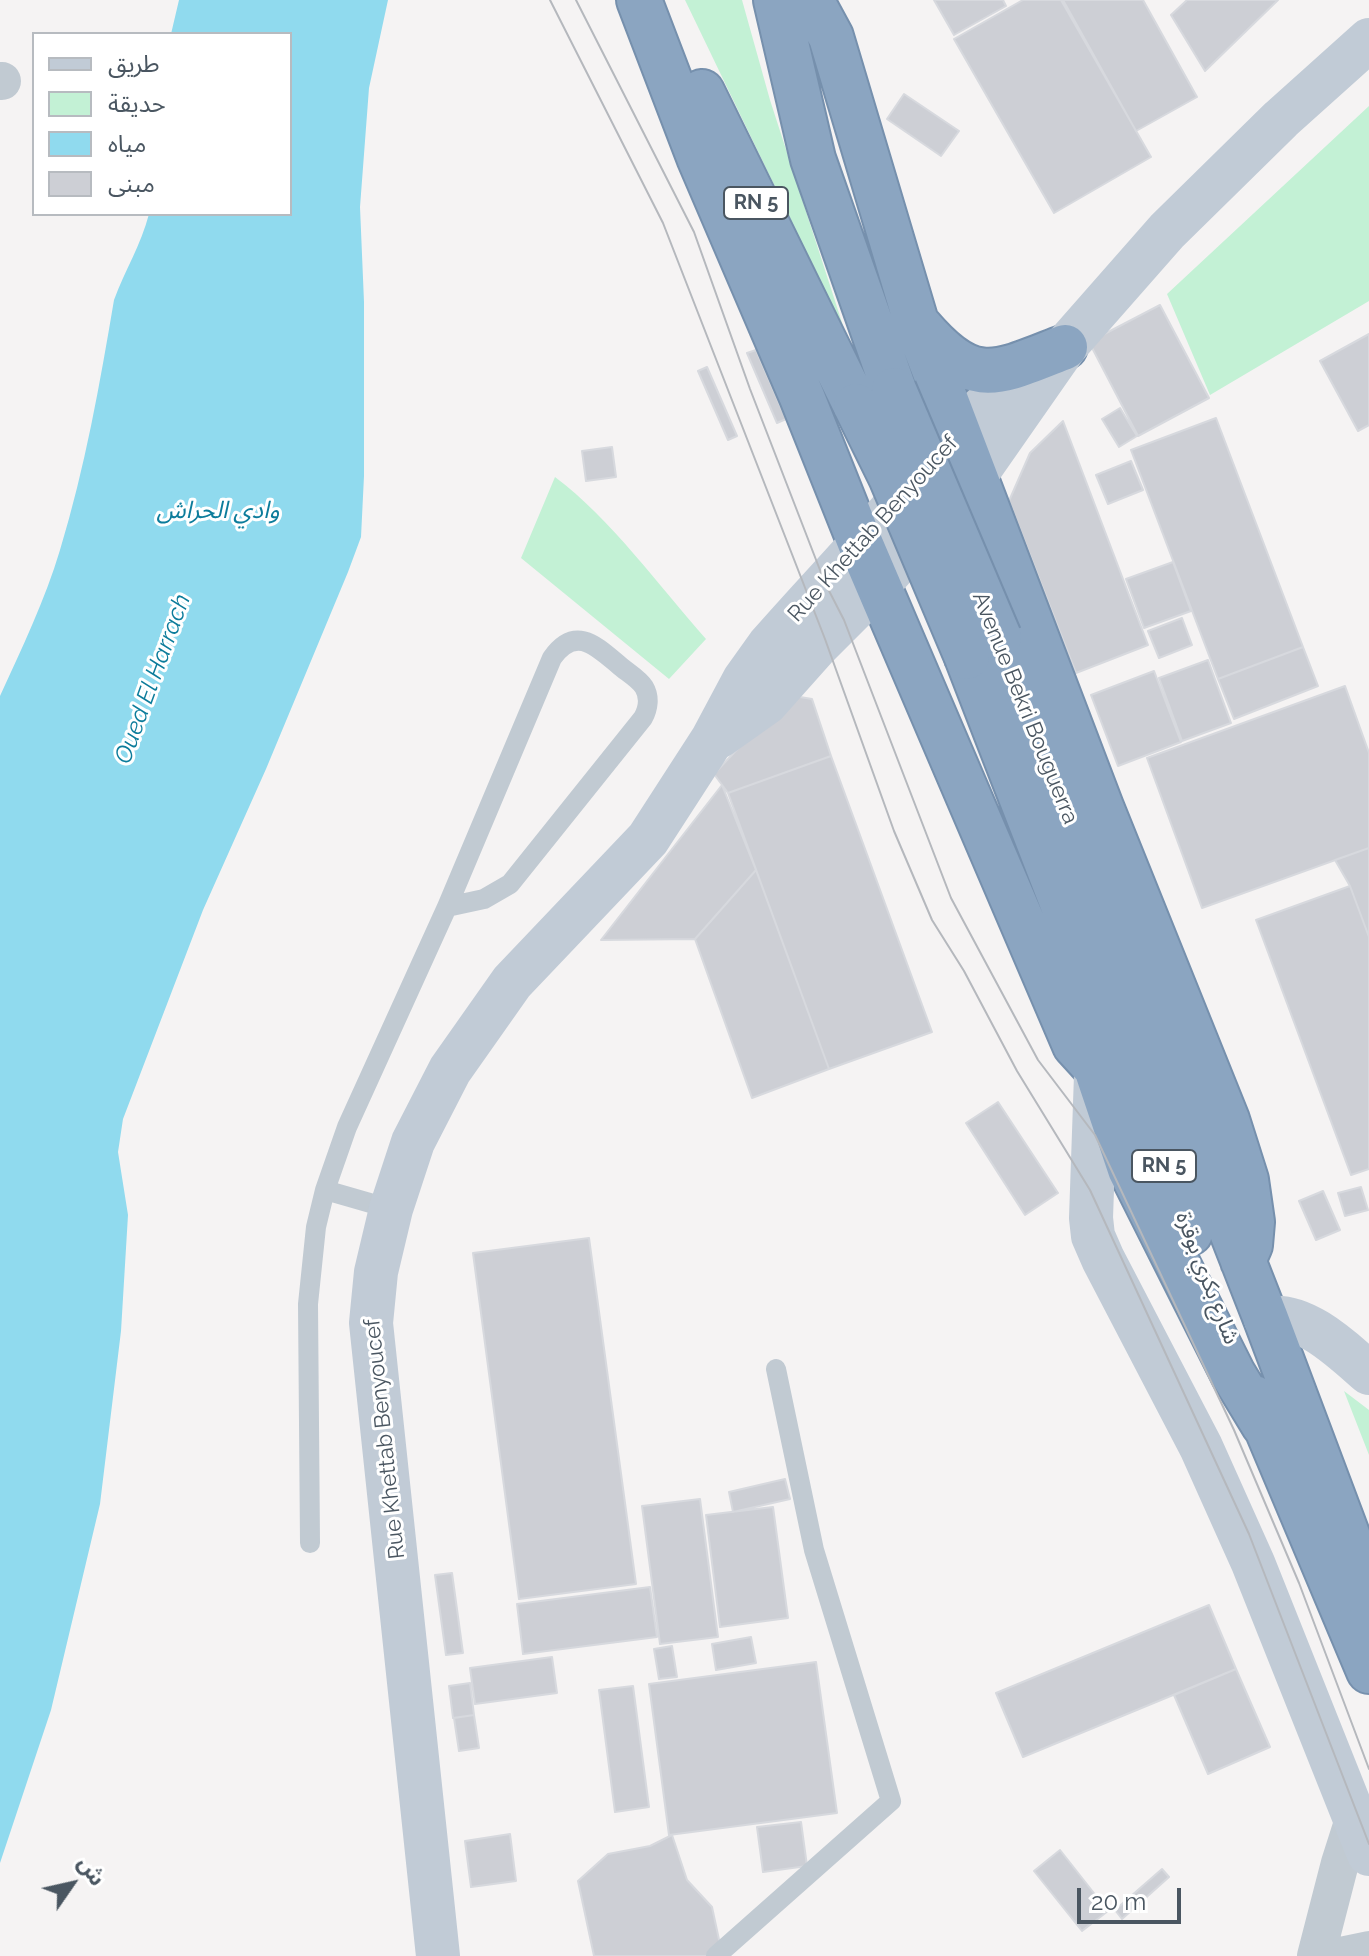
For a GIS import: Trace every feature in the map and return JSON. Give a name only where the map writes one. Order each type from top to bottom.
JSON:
[{"type":"highway","points":[[639,0],[699,157],[743,260],[870,534],[878,585],[1075,1045],[1096,1068],[1137,1183],[1233,1374],[1281,1416]]},
{"type":"highway","name":"Avenue Bekri Bouguerra","points":[[656,0],[875,398],[1243,1261],[1281,1320],[1281,1416]]},
{"type":"highway","name":"Avenue Bekri Bouguerra","points":[[776,0],[813,159],[875,398]]},
{"type":"highway","points":[[811,0],[831,37],[916,322],[1101,807],[1227,1120],[1246,1180],[1252,1222],[1250,1245],[1243,1261]]},
{"type":"highway","points":[[916,322],[941,351],[973,370],[1002,370],[1065,347]]},
{"type":"highway","points":[[870,534],[905,533],[958,482],[975,476]]},
{"type":"highway","name":"شارع بكري بوقرة","points":[[983,647],[1281,1416],[1369,1671]]},
{"type":"highway","name":"شارع بكري بوقرة","points":[[1281,1416],[1369,1593]]},
{"type":"main road","name":"Rue Khettab Benyoucef","points":[[712,740],[766,703],[878,585],[975,476],[1065,347],[1167,231],[1281,119],[1369,40]]},
{"type":"main road","name":"Rue Khettab Benyoucef","points":[[438,1956],[371,1323],[376,1272],[391,1209],[413,1142],[450,1070],[512,982],[648,839],[712,740],[744,680],[769,645],[958,433],[1027,368],[1065,347]]},
{"type":"main road","points":[[1096,1068],[1090,1190],[1093,1236],[1201,1447],[1253,1563],[1362,1835]]},
{"type":"main road","points":[[1281,1320],[1326,1337],[1369,1373]]},
{"type":"street","points":[[1316,1956],[1340,1863],[1362,1835]]},
{"type":"street","points":[[1340,1956],[1369,1950]]},
{"type":"lane","points":[[310,1543],[308,1304],[316,1227],[325,1190],[347,1127],[447,907],[552,658],[567,643],[592,642],[643,686],[648,697],[643,718],[510,884],[484,899],[447,907]]},
{"type":"lane","points":[[325,1190],[391,1209]]},
{"type":"lane","points":[[716,1956],[891,1801],[814,1550],[776,1369]]},
{"type":"green space","points":[[685,0],[742,0],[770,100],[858,372],[790,218]]},
{"type":"green space","points":[[1369,106],[1369,301],[1210,395],[1167,294]]},
{"type":"green space","points":[[555,477],[615,533],[706,639],[669,679],[521,558]]},
{"type":"green space","points":[[1344,1391],[1369,1410],[1369,1455]]},
{"type":"water","name":"وادي الحراش","points":[[179,0],[388,0],[369,88],[360,207],[364,302],[361,537],[266,769],[203,910],[123,1119],[118,1152],[128,1215],[121,1331],[100,1504],[51,1710],[0,1863],[0,696],[40,606],[60,550],[84,457],[114,300],[148,216],[292,216],[292,32],[171,32]]},
{"type":"building","points":[[934,0],[1003,0],[1006,6],[954,35]]},
{"type":"building","points":[[1023,0],[1061,0],[1151,157],[1054,213],[954,39]]},
{"type":"building","points":[[1063,0],[1143,0],[1197,97],[1136,131]]},
{"type":"building","points":[[1187,0],[1278,0],[1205,71],[1171,15]]},
{"type":"building","points":[[904,94],[959,131],[941,156],[887,119]]},
{"type":"building","points":[[1160,305],[1209,398],[1138,436],[1089,342]]},
{"type":"building","points":[[1369,334],[1369,425],[1358,431],[1320,361]]},
{"type":"building","points":[[756,350],[786,419],[777,423],[747,353]]},
{"type":"building","points":[[707,367],[737,436],[728,440],[698,371]]},
{"type":"building","points":[[1120,408],[1137,436],[1119,447],[1102,419]]},
{"type":"building","points":[[1216,418],[1303,647],[1218,679],[1131,450]]},
{"type":"building","points":[[1063,421],[1148,645],[1076,673],[1009,501],[1030,453]]},
{"type":"building","points":[[612,447],[616,477],[586,481],[582,451]]},
{"type":"building","points":[[1131,461],[1143,490],[1108,504],[1096,475]]},
{"type":"building","points":[[1173,562],[1191,611],[1144,628],[1126,579]]},
{"type":"building","points":[[1182,618],[1192,645],[1159,658],[1148,631]]},
{"type":"building","points":[[1303,647],[1318,686],[1234,719],[1218,679]]},
{"type":"building","points":[[1208,660],[1231,723],[1182,741],[1159,678]]},
{"type":"building","points":[[1154,671],[1181,742],[1118,766],[1091,695]]},
{"type":"building","points":[[1345,686],[1369,753],[1369,848],[1202,908],[1147,758]]},
{"type":"building","points":[[788,695],[812,699],[831,756],[728,793],[714,774]]},
{"type":"building","points":[[831,756],[932,1032],[829,1069],[728,793]]},
{"type":"building","points":[[722,785],[756,870],[695,939],[601,940]]},
{"type":"building","points":[[1369,848],[1369,937],[1350,886],[1335,860]]},
{"type":"building","points":[[756,870],[829,1069],[752,1098],[695,939]]},
{"type":"building","points":[[1350,886],[1369,937],[1369,1169],[1351,1175],[1256,920]]},
{"type":"building","points":[[998,1102],[1058,1193],[1025,1215],[966,1123]]},
{"type":"building","points":[[1361,1187],[1368,1210],[1345,1216],[1338,1193]]},
{"type":"building","points":[[1323,1191],[1340,1230],[1316,1240],[1299,1201]]},
{"type":"building","points":[[589,1238],[636,1584],[519,1599],[473,1253]]},
{"type":"building","points":[[785,1479],[790,1499],[733,1512],[729,1492]]},
{"type":"building","points":[[700,1499],[718,1637],[660,1644],[642,1506]]},
{"type":"building","points":[[773,1507],[788,1618],[720,1627],[706,1515]]},
{"type":"building","points":[[452,1573],[463,1653],[446,1655],[435,1575]]},
{"type":"building","points":[[650,1587],[657,1637],[523,1654],[517,1604]]},
{"type":"building","points":[[1209,1605],[1236,1669],[1023,1757],[996,1693]]},
{"type":"building","points":[[751,1637],[756,1663],[716,1670],[712,1644]]},
{"type":"building","points":[[672,1646],[677,1677],[659,1679],[654,1649]]},
{"type":"building","points":[[552,1657],[557,1693],[475,1704],[470,1668]]},
{"type":"building","points":[[816,1662],[837,1813],[669,1835],[649,1684]]},
{"type":"building","points":[[1236,1669],[1270,1747],[1208,1774],[1174,1695]]},
{"type":"building","points":[[470,1683],[474,1715],[453,1718],[449,1686]]},
{"type":"building","points":[[633,1686],[649,1807],[615,1812],[599,1690]]},
{"type":"building","points":[[474,1715],[479,1748],[459,1751],[454,1718]]},
{"type":"building","points":[[801,1822],[807,1866],[763,1872],[757,1827]]},
{"type":"building","points":[[510,1834],[516,1881],[471,1887],[465,1841]]},
{"type":"building","points":[[672,1835],[687,1880],[712,1907],[721,1949],[713,1956],[594,1956],[578,1881],[608,1854],[650,1846]]},
{"type":"building","points":[[1060,1850],[1108,1911],[1082,1931],[1034,1871]]},
{"type":"building","points":[[1162,1869],[1169,1877],[1122,1919],[1115,1910]]},
{"type":"tram line","points":[[550,0],[663,223],[825,639],[894,831],[932,920],[964,971],[1017,1071],[1090,1190],[1249,1534],[1369,1844]]},
{"type":"tram line","points":[[576,0],[694,232],[750,389],[825,583],[844,620],[951,898],[1038,1060],[1095,1135],[1234,1430],[1299,1583],[1369,1769]]},
{"type":"water label","name":"Oued El Harrach","points":[[153,679]]}]
